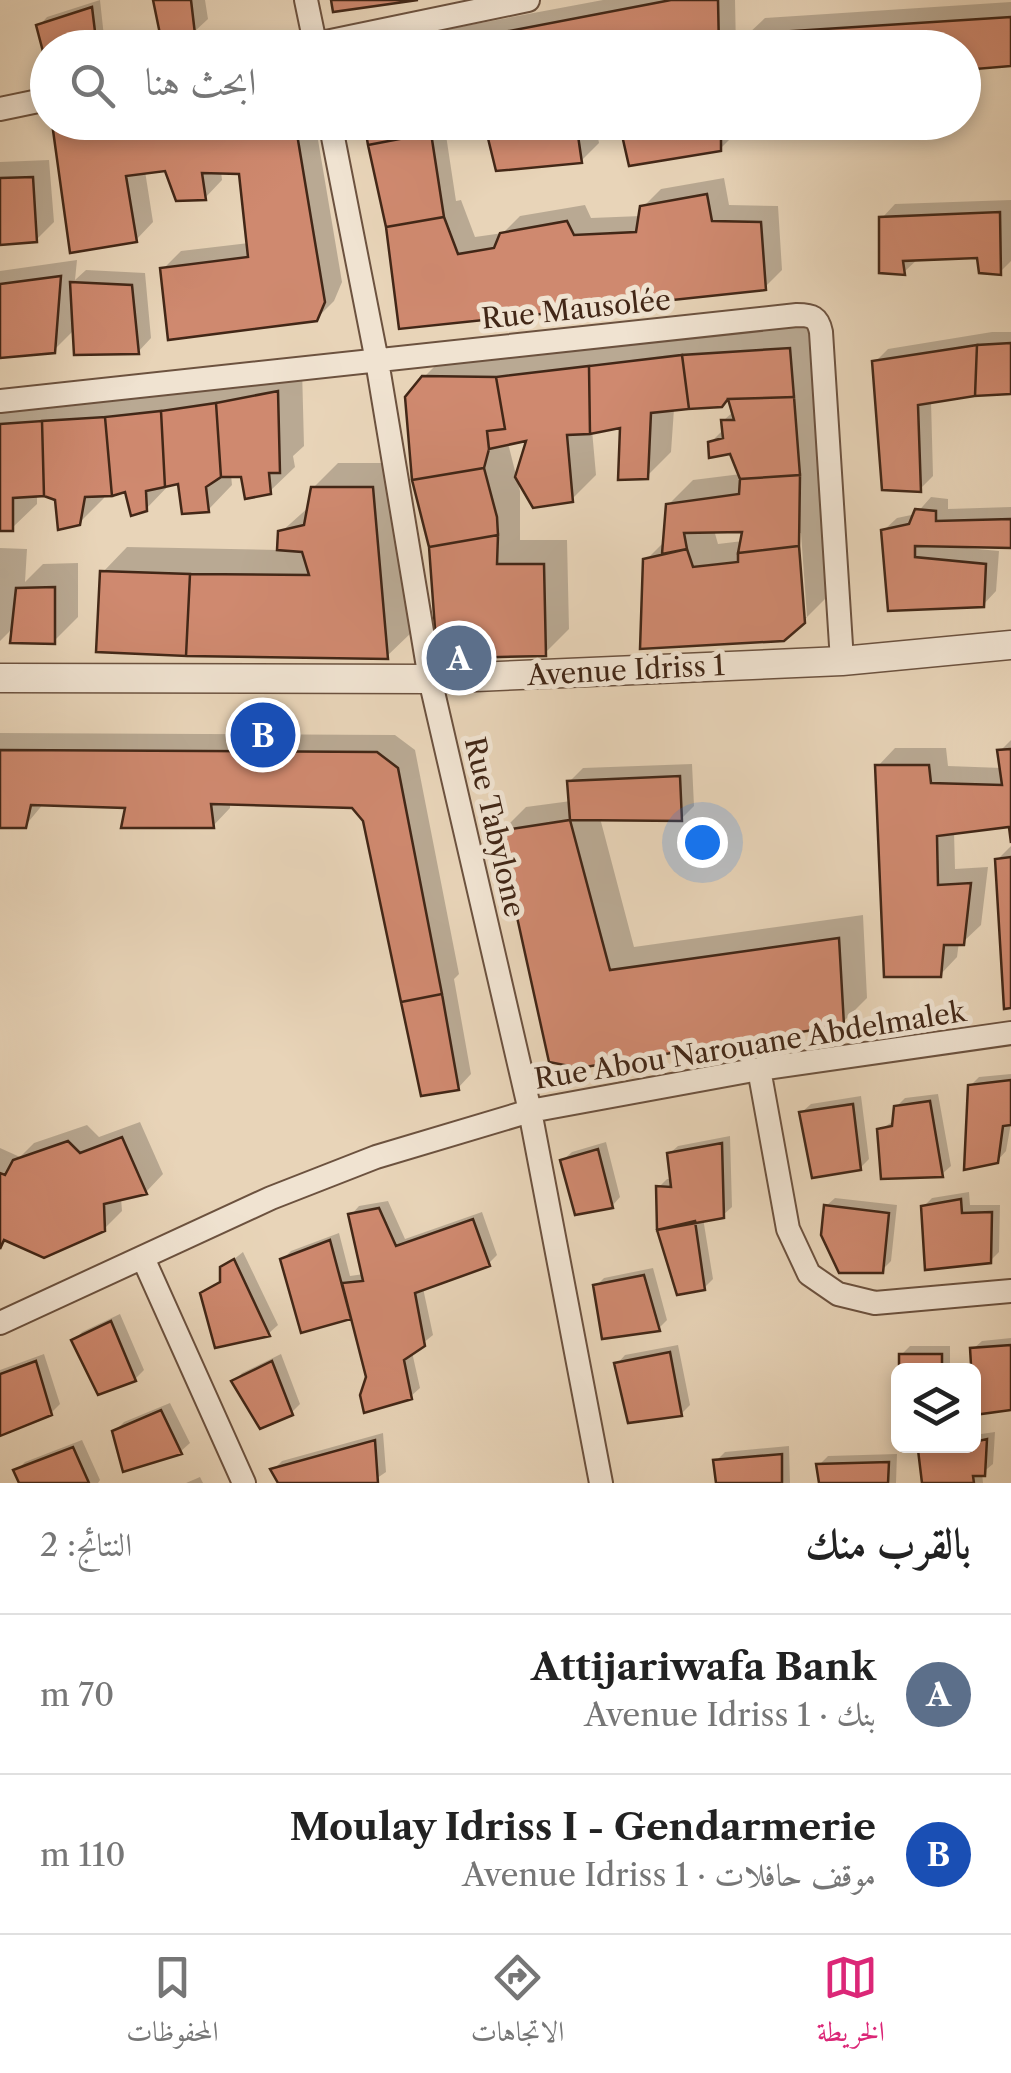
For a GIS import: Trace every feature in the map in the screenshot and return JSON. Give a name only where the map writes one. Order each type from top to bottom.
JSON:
[{"type":"street","points":[[306,0],[308,30]]},
{"type":"street","points":[[385,30],[528,0]]},
{"type":"street","points":[[0,109],[30,103]]},
{"type":"street","name":"Rue Tabylone","points":[[334,140],[377,361],[430,679],[530,1111],[601,1483]]},
{"type":"street","name":"Rue Mausolée","points":[[0,401],[812,316],[821,332],[842,661]]},
{"type":"street","name":"Avenue Idriss 1","points":[[0,678],[430,679],[842,661],[1011,645]]},
{"type":"street","name":"Rue Abou Narouane Abdelmalek","points":[[0,1324],[271,1198],[376,1157],[530,1111],[760,1069],[1011,1034]]},
{"type":"street","points":[[760,1069],[788,1229],[809,1274],[838,1294],[876,1303],[1011,1291]]},
{"type":"street","points":[[143,1258],[244,1483]]},
{"type":"building","points":[[153,0],[191,0],[195,30],[159,30]]},
{"type":"building","points":[[331,0],[418,0],[333,12]]},
{"type":"building","points":[[671,0],[718,0],[719,30],[514,30]]},
{"type":"building","points":[[92,7],[95,30],[37,30],[36,25]]},
{"type":"building","points":[[1011,17],[1011,66],[981,69],[981,30],[808,30]]},
{"type":"building","points":[[54,140],[298,140],[325,302],[317,321],[168,340],[160,268],[248,257],[239,174],[202,173],[206,200],[176,201],[165,171],[126,176],[137,242],[70,253]]},
{"type":"building","points":[[367,140],[394,140],[368,145]]},
{"type":"building","points":[[432,140],[444,217],[386,227],[368,145]]},
{"type":"building","points":[[488,140],[579,140],[582,163],[496,171]]},
{"type":"building","points":[[623,140],[721,140],[721,151],[629,166]]},
{"type":"building","points":[[33,177],[37,242],[0,245],[0,178]]},
{"type":"building","points":[[707,194],[712,221],[761,222],[766,290],[399,329],[386,227],[444,217],[458,254],[494,248],[500,233],[567,221],[574,235],[636,232],[640,206]]},
{"type":"building","points":[[1000,212],[1001,275],[979,273],[977,258],[903,261],[905,275],[879,273],[879,217]]},
{"type":"building","points":[[61,276],[55,353],[0,358],[0,284]]},
{"type":"building","points":[[70,282],[132,285],[139,354],[74,355]]},
{"type":"building","points":[[1011,343],[1011,394],[975,396],[977,345]]},
{"type":"building","points":[[977,345],[975,396],[918,405],[921,492],[882,490],[872,361]]},
{"type":"building","points":[[790,348],[794,397],[728,399],[722,407],[689,409],[682,355]]},
{"type":"building","points":[[682,355],[689,409],[651,413],[648,479],[618,480],[620,428],[590,434],[589,366]]},
{"type":"building","points":[[589,366],[590,434],[567,435],[573,502],[533,508],[515,477],[526,441],[489,449],[487,431],[505,429],[496,377]]},
{"type":"building","points":[[422,376],[496,377],[505,429],[487,431],[489,449],[484,468],[412,480],[405,397]]},
{"type":"building","points":[[278,391],[280,473],[269,473],[271,494],[245,499],[241,477],[221,477],[216,403]]},
{"type":"building","points":[[794,397],[800,475],[740,479],[730,454],[709,458],[708,442],[723,438],[721,420],[734,420],[728,399]]},
{"type":"building","points":[[216,403],[221,477],[206,487],[209,512],[182,514],[178,484],[165,487],[161,411]]},
{"type":"building","points":[[161,411],[165,487],[146,491],[147,511],[131,516],[125,492],[112,496],[105,417]]},
{"type":"building","points":[[105,417],[112,496],[85,497],[80,525],[58,530],[55,500],[44,496],[42,421]]},
{"type":"building","points":[[42,421],[44,496],[13,498],[13,531],[0,531],[0,424]]},
{"type":"building","points":[[484,468],[498,535],[429,547],[412,480]]},
{"type":"building","points":[[800,475],[799,546],[738,553],[742,532],[684,533],[687,549],[662,554],[666,504],[739,494],[740,479]]},
{"type":"building","points":[[311,487],[373,487],[388,659],[186,656],[190,574],[309,575],[302,552],[277,550],[278,531],[304,525]]},
{"type":"building","points":[[915,509],[936,511],[936,521],[1011,519],[1011,548],[915,546],[915,557],[986,564],[984,607],[888,611],[881,530],[909,524]]},
{"type":"building","points":[[498,535],[497,564],[544,564],[546,656],[459,658],[436,642],[429,547]]},
{"type":"building","points":[[799,546],[805,623],[784,641],[640,649],[643,559],[687,549],[693,567],[738,562],[738,553]]},
{"type":"building","points":[[100,571],[190,574],[186,656],[96,652]]},
{"type":"building","points":[[55,587],[55,644],[10,643],[16,588]]},
{"type":"building","points":[[1011,749],[1011,843],[1009,827],[937,836],[938,885],[971,883],[964,945],[944,945],[941,977],[884,977],[875,765],[929,765],[931,783],[1002,785],[997,750]]},
{"type":"building","points":[[0,750],[377,752],[398,768],[442,994],[401,1002],[363,821],[352,808],[211,804],[214,828],[121,828],[125,808],[31,805],[26,828],[0,828]]},
{"type":"building","points":[[680,776],[682,821],[570,820],[567,781]]},
{"type":"building","points":[[570,820],[610,970],[839,938],[844,1025],[579,1068],[549,1062],[498,831]]},
{"type":"building","points":[[1011,857],[1011,1008],[1004,1009],[995,859]]},
{"type":"building","points":[[442,994],[459,1090],[421,1096],[401,1002]]},
{"type":"building","points":[[1011,1080],[1011,1125],[1003,1126],[998,1163],[964,1170],[968,1085]]},
{"type":"building","points":[[930,1101],[943,1177],[881,1179],[877,1129],[892,1126],[894,1106]]},
{"type":"building","points":[[853,1104],[861,1170],[812,1178],[799,1112]]},
{"type":"building","points":[[122,1137],[147,1194],[104,1204],[105,1231],[44,1258],[4,1240],[0,1249],[0,1173],[5,1175],[13,1160],[68,1141],[80,1153]]},
{"type":"building","points":[[722,1143],[724,1218],[657,1230],[656,1186],[671,1187],[667,1153]]},
{"type":"building","points":[[598,1149],[613,1208],[575,1215],[560,1160]]},
{"type":"building","points":[[961,1199],[962,1213],[992,1212],[991,1263],[925,1270],[921,1206]]},
{"type":"building","points":[[824,1205],[889,1213],[883,1273],[839,1273],[821,1235]]},
{"type":"building","points":[[379,1208],[396,1246],[473,1219],[490,1266],[415,1293],[425,1346],[404,1360],[412,1399],[364,1413],[360,1395],[366,1377],[342,1283],[363,1281],[348,1214]]},
{"type":"building","points":[[695,1221],[705,1290],[677,1295],[657,1230]]},
{"type":"building","points":[[330,1240],[351,1319],[301,1333],[280,1259]]},
{"type":"building","points":[[234,1259],[270,1336],[215,1348],[200,1293],[220,1282],[220,1267]]},
{"type":"building","points":[[644,1275],[660,1331],[602,1339],[593,1285]]},
{"type":"building","points":[[111,1321],[136,1381],[98,1395],[71,1340]]},
{"type":"building","points":[[1011,1345],[1011,1410],[981,1414],[981,1363],[971,1363],[970,1348]]},
{"type":"building","points":[[670,1352],[682,1416],[628,1423],[614,1363]]},
{"type":"building","points":[[899,1354],[942,1354],[942,1363],[899,1363]]},
{"type":"building","points":[[36,1361],[52,1415],[0,1436],[0,1374]]},
{"type":"building","points":[[272,1361],[293,1415],[260,1429],[231,1381]]},
{"type":"building","points":[[161,1410],[182,1454],[123,1472],[112,1431]]},
{"type":"building","points":[[987,1439],[985,1476],[973,1476],[974,1483],[922,1483],[918,1453],[981,1453],[981,1440]]},
{"type":"building","points":[[375,1440],[378,1483],[278,1483],[270,1469]]},
{"type":"building","points":[[73,1447],[89,1483],[19,1483],[13,1470]]},
{"type":"building","points":[[782,1454],[782,1483],[716,1483],[713,1460]]},
{"type":"building","points":[[889,1462],[888,1483],[819,1483],[816,1464]]},
{"type":"place","name":"Attijariwafa Bank","points":[[459,658]]},
{"type":"place","name":"Moulay Idriss I - Gendarmerie","points":[[263,735]]}]
